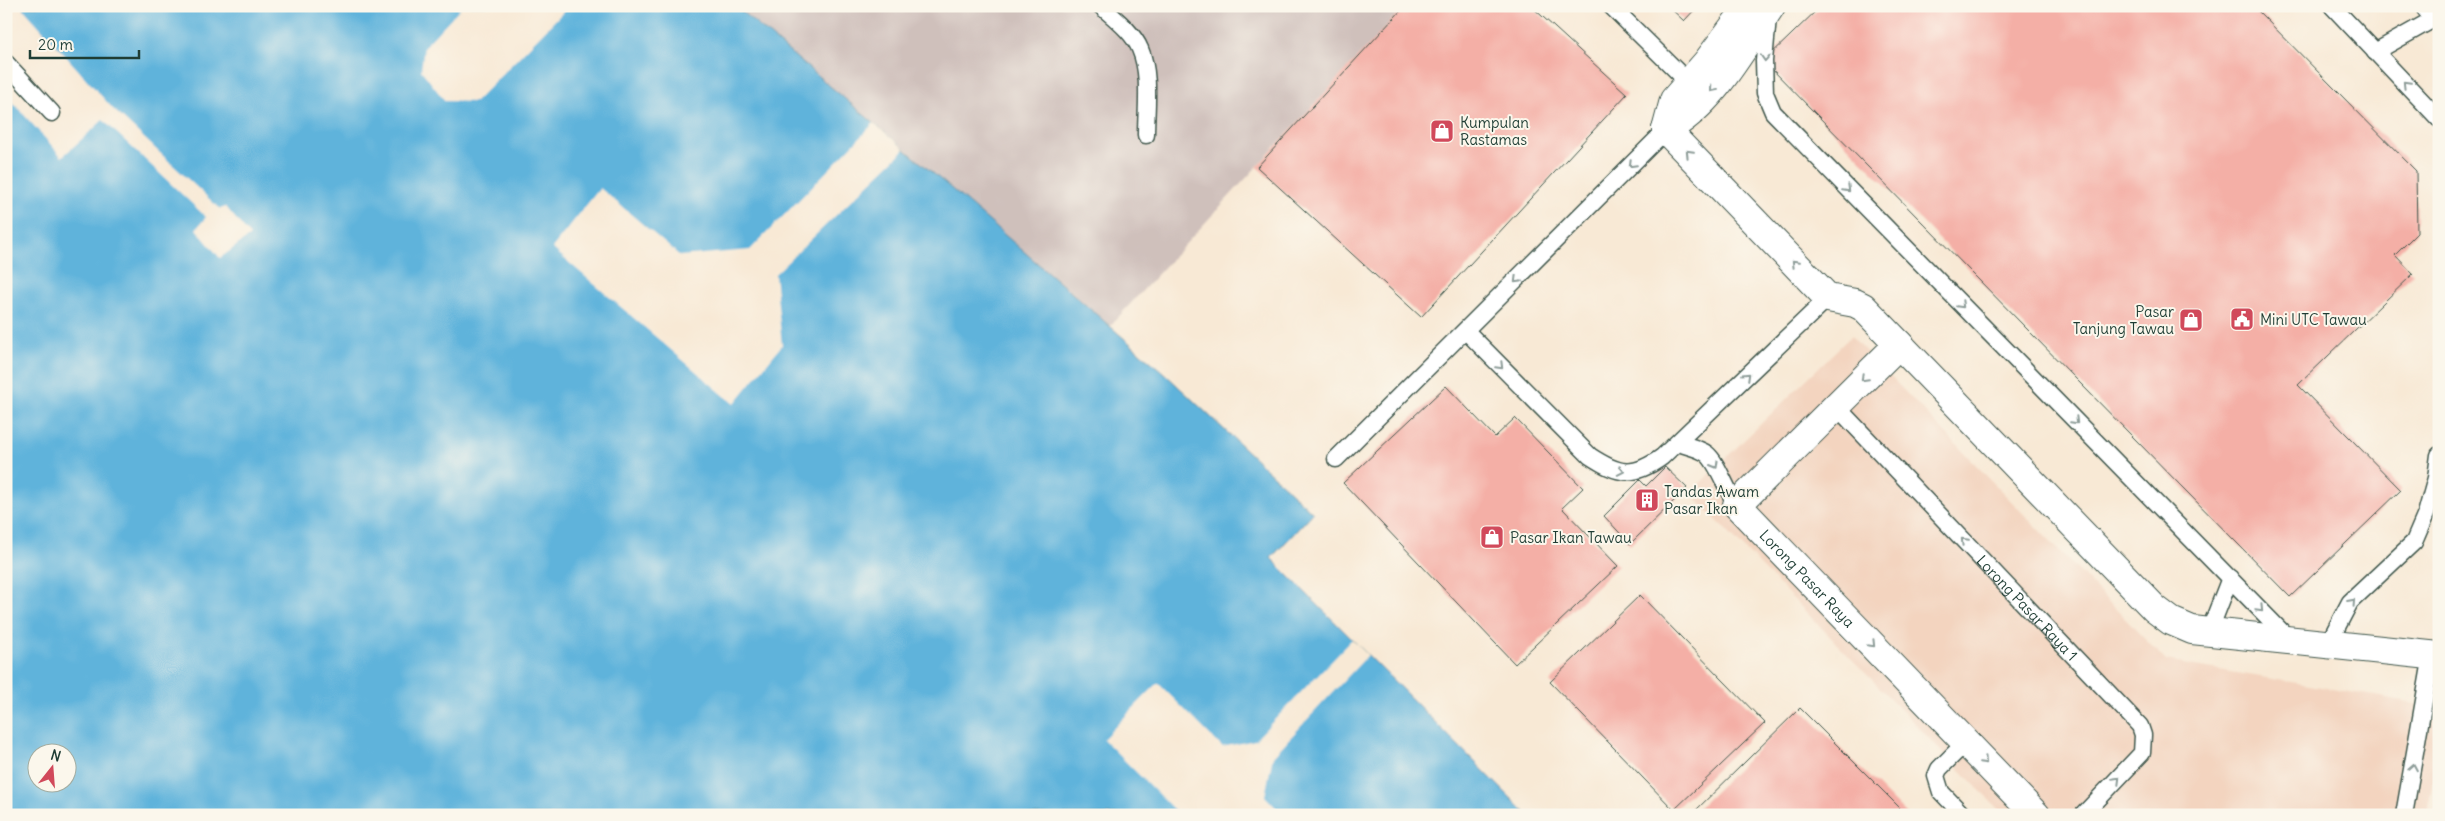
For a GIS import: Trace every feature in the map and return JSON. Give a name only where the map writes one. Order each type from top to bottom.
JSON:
[{"type":"street","points":[[2430,6],[2439,15]]},
{"type":"street","points":[[1666,130],[1674,100],[1763,7]]},
{"type":"street","points":[[1666,130],[1684,120],[1719,82],[1763,7]]},
{"type":"street","points":[[1666,130],[1828,298],[1855,303],[1863,307],[2154,609],[2171,621],[2192,630],[2436,656]]},
{"type":"street","points":[[1737,504],[1899,344]]},
{"type":"street","name":"Lorong Pasar Raya","points":[[1737,504],[2036,815]]},
{"type":"lane","points":[[1101,6],[1121,24],[1140,48],[1146,77],[1146,135]]},
{"type":"lane","points":[[1611,6],[1690,84]]},
{"type":"lane","points":[[2332,6],[2439,119]]},
{"type":"lane","points":[[1763,7],[1765,93],[1773,112],[2291,640]]},
{"type":"lane","points":[[2376,52],[2439,15]]},
{"type":"lane","points":[[6,63],[52,113]]},
{"type":"lane","points":[[1336,459],[1666,130]]},
{"type":"lane","points":[[1466,331],[1590,456],[1608,468],[1628,473],[1647,468],[1678,443],[1828,298]]},
{"type":"lane","name":"Lorong Pasar Raya 1","points":[[1836,406],[2140,726],[2144,734],[2142,753],[2083,815]]},
{"type":"lane","points":[[1678,443],[1707,454],[1716,463],[1722,480],[1737,504]]},
{"type":"lane","points":[[2328,644],[2350,602],[2414,542],[2426,514],[2436,478],[2439,455]]},
{"type":"lane","points":[[2209,632],[2230,578]]},
{"type":"lane","points":[[2404,815],[2436,656]]},
{"type":"lane","points":[[1963,815],[1941,792],[1936,776],[1939,769],[1966,742]]},
{"type":"shaded area","points":[[735,6],[1405,6],[1110,326],[946,184],[600,188],[874,124]]},
{"type":"shaded area","points":[[1851,336],[2166,661],[2439,707],[2439,744],[2427,815],[2004,815],[1690,493]]},
{"type":"water","points":[[6,6],[735,6],[946,184],[1164,373],[1313,513],[1271,558],[1528,815],[6,815]]},
{"type":"pier","points":[[6,6],[21,6],[114,110],[220,209],[226,207],[250,236],[220,258],[196,229],[206,217],[103,120],[62,157],[6,95]]},
{"type":"pier","points":[[462,6],[569,6],[475,102],[445,101],[421,70],[424,47]]},
{"type":"pier","points":[[874,123],[905,149],[775,274],[782,345],[734,404],[552,248],[600,188],[680,256],[750,250]]},
{"type":"pier","points":[[1352,639],[1368,655],[1273,756],[1265,796],[1283,815],[1179,815],[1103,739],[1158,683],[1222,747],[1255,740]]},
{"type":"building","name":"Kumpulan Rastamas","points":[[1405,6],[1531,6],[1627,94],[1421,317],[1257,167]]},
{"type":"building","points":[[1668,6],[1698,6],[1684,21]]},
{"type":"building","name":"Pasar Tanjung Tawau","points":[[1821,6],[2253,6],[2416,171],[2417,233],[2395,255],[2413,274],[2298,385],[2401,490],[2290,597],[1764,61]]},
{"type":"building","name":"Pasar Ikan Tawau","points":[[1446,386],[1495,437],[1515,418],[1583,488],[1562,508],[1618,566],[1515,664],[1343,483]]},
{"type":"building","name":"Tandas Awam Pasar Ikan","points":[[1665,467],[1687,488],[1630,544],[1604,516],[1640,480],[1646,486]]},
{"type":"building","points":[[1640,595],[1765,723],[1674,810],[1550,682]]},
{"type":"building","points":[[1800,708],[1907,815],[1691,815]]},
{"type":"place","name":"Kumpulan Rastamas","points":[[1442,131]]},
{"type":"place","name":"Mini UTC Tawau","points":[[2242,319]]},
{"type":"place","name":"Pasar Tanjung Tawau","points":[[2191,320]]},
{"type":"place","name":"Tandas Awam Pasar Ikan","points":[[1647,500]]},
{"type":"place","name":"Pasar Ikan Tawau","points":[[1492,537]]}]
